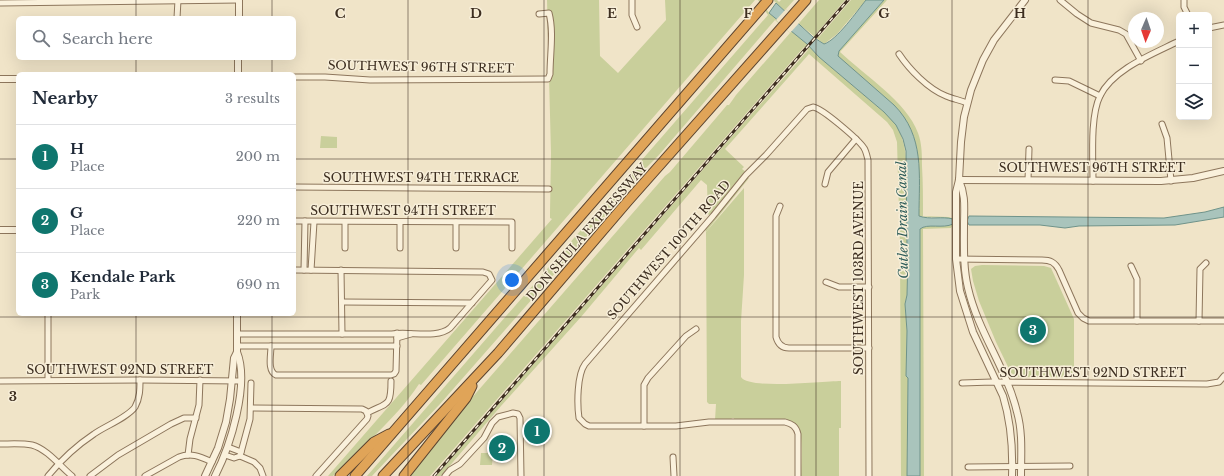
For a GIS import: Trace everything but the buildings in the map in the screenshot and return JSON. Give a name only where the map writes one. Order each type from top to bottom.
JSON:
[{"type":"highway","name":"DON SHULA EXPRESSWAY","points":[[355,476],[768,0]]},
{"type":"highway","name":"DON SHULA EXPRESSWAY","points":[[383,476],[477,376],[628,201],[806,0]]},
{"type":"highway","points":[[404,476],[466,398],[477,376]]},
{"type":"highway","points":[[340,476],[374,442],[396,430]]},
{"type":"street","points":[[0,3],[56,1],[239,0],[239,16]]},
{"type":"street","points":[[632,0],[632,15],[637,27]]},
{"type":"street","points":[[1012,476],[1012,434],[1003,396],[973,332],[960,291],[956,259],[956,192],[959,180],[962,132],[968,102],[977,75],[990,47],[1005,24],[1025,0]]},
{"type":"street","points":[[1060,0],[1091,23],[1119,30],[1126,34],[1141,61]]},
{"type":"street","points":[[1184,0],[1184,7],[1186,12]]},
{"type":"street","points":[[177,16],[178,1]]},
{"type":"street","name":"SOUTHWEST 96TH STREET","points":[[296,77],[386,80],[534,80],[548,78],[551,38],[550,17],[549,13],[539,14]]},
{"type":"street","points":[[1212,27],[1224,25]]},
{"type":"street","points":[[1093,181],[1094,121],[1100,96],[1108,84],[1122,71],[1176,43]]},
{"type":"street","points":[[899,54],[906,65],[935,91],[968,102]]},
{"type":"street","points":[[238,60],[238,72]]},
{"type":"street","points":[[0,79],[16,79]]},
{"type":"street","points":[[1055,80],[1068,81],[1100,96]]},
{"type":"street","name":"SOUTHWEST 103RD AVENUE","points":[[812,107],[823,112],[856,139],[865,149],[869,161],[869,476]]},
{"type":"street","name":"SOUTHWEST 100TH ROAD","points":[[644,426],[591,426],[583,423],[579,416],[579,380],[582,367],[712,218],[746,175],[803,113],[808,108],[812,107]]},
{"type":"street","points":[[1162,124],[1167,138],[1171,181]]},
{"type":"street","points":[[825,184],[828,172],[856,139]]},
{"type":"street","points":[[1028,180],[1029,149]]},
{"type":"street","name":"SOUTHWEST 96TH STREET","points":[[959,180],[1171,181],[1224,171]]},
{"type":"street","points":[[959,180],[964,193],[964,259],[968,288],[973,306],[1016,405],[1021,437],[1021,476]]},
{"type":"street","name":"SOUTHWEST 94TH TERRACE","points":[[296,187],[549,189]]},
{"type":"street","points":[[780,206],[776,216],[776,337],[780,345],[789,348],[869,348]]},
{"type":"street","name":"SOUTHWEST 94TH STREET","points":[[296,221],[512,222],[512,248]]},
{"type":"street","points":[[304,270],[305,222]]},
{"type":"street","points":[[311,270],[314,222]]},
{"type":"street","points":[[345,222],[345,248]]},
{"type":"street","points":[[400,222],[400,248]]},
{"type":"street","points":[[456,222],[456,248]]},
{"type":"street","points":[[0,230],[16,230]]},
{"type":"street","points":[[956,259],[1042,260],[1052,262],[1059,270],[1077,311],[1083,318],[1092,321],[1224,321]]},
{"type":"street","points":[[1199,321],[1200,269],[1206,263]]},
{"type":"street","points":[[1131,266],[1137,279],[1137,321]]},
{"type":"street","points":[[236,334],[342,334],[397,336],[444,332],[450,328],[492,280],[488,273],[483,272],[296,270]]},
{"type":"street","points":[[341,270],[342,334]]},
{"type":"street","points":[[826,282],[839,287],[869,288]]},
{"type":"street","points":[[342,302],[472,303]]},
{"type":"street","points":[[48,316],[48,380]]},
{"type":"street","points":[[205,476],[220,443],[226,422],[236,349],[237,316]]},
{"type":"street","points":[[696,329],[686,336],[645,383],[644,426],[676,426],[709,422],[784,422],[794,426],[798,432],[798,476]]},
{"type":"street","points":[[271,346],[271,370],[273,374],[278,376],[390,375],[395,373],[397,336]]},
{"type":"street","points":[[236,349],[271,346],[397,346]]},
{"type":"street","points":[[215,476],[228,447],[237,409],[240,381],[239,358],[236,349]]},
{"type":"street","name":"SOUTHWEST 92ND STREET","points":[[962,384],[997,382],[1207,384],[1216,383],[1223,378]]},
{"type":"street","points":[[48,476],[58,463],[74,449],[95,433],[131,411],[139,398],[140,380]]},
{"type":"street","points":[[188,455],[190,440],[200,400],[200,380]]},
{"type":"street","name":"SOUTHWEST 92ND STREET","points":[[0,381],[240,381]]},
{"type":"street","points":[[368,412],[384,405],[389,401],[391,396],[391,381]]},
{"type":"street","points":[[225,456],[234,458],[240,454],[249,427],[251,383]]},
{"type":"street","points":[[251,408],[362,409],[368,412]]},
{"type":"street","points":[[316,476],[367,419],[368,412]]},
{"type":"street","points":[[445,476],[450,470],[460,464],[479,443],[498,417],[514,413],[518,414],[520,418],[521,476]]},
{"type":"street","points":[[90,476],[118,456],[171,424],[184,418],[196,418]]},
{"type":"street","points":[[0,444],[24,444],[41,449],[72,476]]},
{"type":"street","points":[[228,447],[258,465],[263,476]]},
{"type":"street","points":[[145,476],[179,457],[188,455],[198,456],[220,466]]},
{"type":"street","points":[[673,457],[674,476]]},
{"type":"street","points":[[968,467],[1070,466]]},
{"type":"green space","points":[[547,0],[599,0],[600,56],[618,73],[666,20],[665,0],[755,0],[421,385],[419,384],[400,409],[333,476],[328,476],[552,219],[550,218],[551,153]]},
{"type":"green space","points":[[758,0],[760,0],[769,13],[807,44],[819,57],[892,119],[902,138],[906,159],[908,255],[907,295],[905,304],[907,331],[906,376],[908,378],[907,476],[901,476],[900,245],[897,142],[893,130],[887,122],[809,54],[725,149],[744,167],[742,169],[746,172],[710,216],[708,214],[707,185],[701,180],[641,250],[639,248],[581,317],[501,406],[441,476],[436,476],[808,50],[804,47],[430,476],[408,476],[449,424],[727,105],[729,105],[790,33],[775,20],[658,156],[626,188],[628,190],[440,404],[372,476],[367,476],[768,15]]},
{"type":"green space","points":[[773,0],[777,0],[779,2],[781,0],[794,0],[786,9],[800,22],[819,0],[845,0],[816,34],[819,37],[851,0],[866,0],[837,34],[824,44]]},
{"type":"green space","points":[[884,0],[887,0],[840,52],[905,110],[918,133],[922,154],[923,216],[948,217],[953,219],[919,216],[918,157],[916,143],[911,130],[904,117],[894,105],[838,56],[839,51]]},
{"type":"green space","points":[[321,136],[337,137],[337,148],[320,148]]},
{"type":"green space","points":[[747,177],[749,178],[706,232],[705,229]]},
{"type":"green space","points":[[744,188],[744,275],[741,321],[741,377],[747,381],[771,384],[841,381],[839,476],[801,476],[801,434],[797,425],[791,421],[734,420],[734,418],[731,420],[715,420],[716,404],[709,404],[707,402],[706,232]]},
{"type":"green space","points":[[953,224],[951,228],[923,229],[924,476],[920,476],[920,229],[927,226],[945,226]]},
{"type":"green space","points":[[975,266],[1044,266],[1051,268],[1074,319],[1074,377],[1019,377],[1011,373],[979,301],[973,281],[971,269]]},
{"type":"green space","points":[[481,453],[493,453],[492,465],[480,465]]},
{"type":"water","points":[[866,0],[884,0],[839,51],[838,56],[894,105],[904,117],[911,130],[916,143],[918,157],[919,216],[927,218],[953,219],[953,224],[945,226],[927,226],[920,229],[920,476],[907,476],[908,378],[906,376],[907,331],[905,304],[907,295],[908,255],[906,151],[903,139],[896,125],[884,112],[819,57],[807,44],[769,13],[776,3],[813,37],[824,44],[841,31]]},
{"type":"water","points":[[1224,207],[1224,217],[1175,225],[1079,226],[1065,228],[1040,225],[969,225],[967,221],[969,216],[1164,218],[1205,212]]},
{"type":"pier","points":[[786,9],[800,22],[790,33],[776,20]]},
{"type":"railway","points":[[434,476],[848,0]]},
{"type":"place","name":"Kendale Park","points":[[1033,330]]},
{"type":"place","name":"H","points":[[537,431]]},
{"type":"place","name":"G","points":[[502,448]]},
{"type":"water label","name":"Cutler Drain Canal","points":[[902,220]]}]
